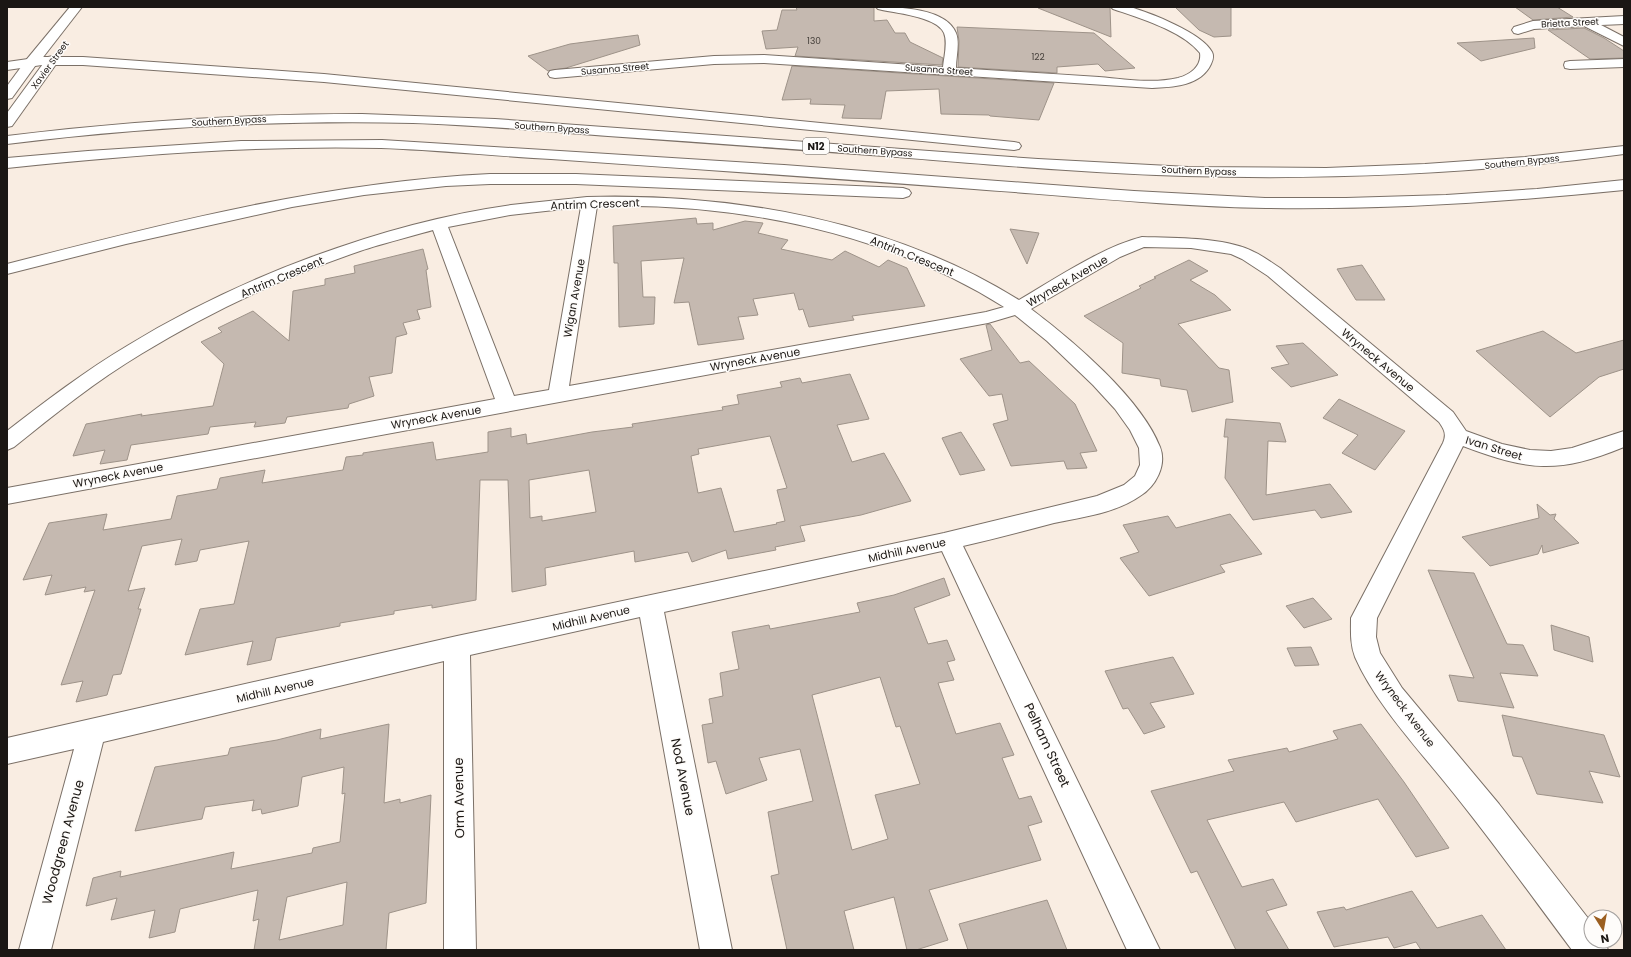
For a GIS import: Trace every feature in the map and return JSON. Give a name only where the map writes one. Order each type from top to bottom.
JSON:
[{"type":"main road","name":"Xavier Street","points":[[7,95],[76,7]]},
{"type":"main road","points":[[882,7],[927,16],[940,23],[948,30],[950,40],[949,70]]},
{"type":"main road","name":"Susanna Street","points":[[555,74],[714,60],[746,59],[949,70],[1145,84],[1178,81],[1192,76],[1202,68],[1206,58],[1206,53],[1203,48],[1191,38],[1117,7]]},
{"type":"main road","points":[[1581,10],[1601,21]]},
{"type":"main road","name":"Brietta Street","points":[[1518,30],[1533,24],[1624,20]]},
{"type":"main road","points":[[1585,22],[1624,42]]},
{"type":"main road","name":"Xavier Street","points":[[9,120],[61,49]]},
{"type":"main road","points":[[7,66],[53,60],[324,78],[1028,147]]},
{"type":"main road","points":[[1570,65],[1624,63]]},
{"type":"main road","name":"Southern Bypass","points":[[7,140],[76,132],[212,121],[364,118],[486,123],[1096,166],[1222,172],[1318,173],[1385,171],[1512,163],[1624,150]]},
{"type":"main road","points":[[7,163],[95,154],[233,145],[382,144],[768,169],[1134,196],[1265,203],[1346,203],[1446,200],[1537,194],[1624,185]]},
{"type":"main road","points":[[1163,157],[1302,160],[1586,155]]},
{"type":"main road","points":[[7,269],[124,239],[334,194],[446,182],[490,179],[576,180],[976,195],[1134,196]]},
{"type":"main road","name":"Antrim Crescent","points":[[7,442],[46,410],[122,358],[168,330],[271,280],[324,259],[438,224],[506,212],[590,202],[677,203],[717,206],[774,215],[860,235],[894,246],[946,269],[998,295],[1019,308],[1075,356],[1112,393],[1141,430],[1149,443],[1153,456]]},
{"type":"main road","name":"Wigan Avenue","points":[[558,395],[590,202]]},
{"type":"main road","points":[[438,224],[507,404]]},
{"type":"main road","points":[[7,279],[181,226]]},
{"type":"main road","name":"Wryneck Avenue","points":[[7,496],[988,317],[1019,308],[1114,253],[1134,244],[1148,242],[1176,242],[1214,245],[1235,250],[1248,255],[1274,272],[1446,417],[1457,430],[1457,436],[1364,618],[1363,637],[1367,655],[1376,672],[1393,697],[1488,814],[1592,950]]},
{"type":"main road","name":"Ivan Street","points":[[1457,436],[1518,456],[1542,460],[1566,457],[1600,449],[1624,439]]},
{"type":"main road","name":"Midhill Avenue","points":[[7,751],[92,733],[458,647],[650,604],[949,541],[1102,503],[1132,492],[1141,484],[1149,473],[1153,456]]},
{"type":"main road","name":"Pelham Street","points":[[949,541],[1144,950]]},
{"type":"main road","name":"Nod Avenue","points":[[650,604],[716,950]]},
{"type":"main road","name":"Orm Avenue","points":[[458,647],[460,950]]},
{"type":"main road","name":"Woodgreen Avenue","points":[[35,950],[92,733]]},
{"type":"building","points":[[796,7],[874,7],[874,21],[887,20],[895,33],[905,33],[910,42],[943,58],[942,65],[795,56],[798,47],[766,49],[762,31],[777,30],[782,10],[797,10]]},
{"type":"building","points":[[1110,7],[1111,37],[1038,8]]},
{"type":"building","points":[[1175,7],[1231,7],[1231,36],[1214,37],[1199,30]]},
{"type":"building","points":[[1515,7],[1557,7],[1573,17],[1533,20]]},
{"type":"building","points":[[957,27],[1094,33],[1135,68],[1105,71],[1098,64],[1057,67],[1057,73],[958,67],[959,41]]},
{"type":"building","points":[[1584,28],[1604,38],[1624,51],[1624,58],[1590,59],[1548,30]]},
{"type":"building","points":[[638,35],[640,45],[566,68],[548,71],[528,56],[570,44]]},
{"type":"building","points":[[1534,38],[1535,48],[1481,61],[1457,43]]},
{"type":"building","points":[[792,66],[1054,83],[1039,120],[989,115],[941,114],[939,89],[886,91],[881,119],[842,118],[845,105],[810,104],[811,99],[782,100]]},
{"type":"building","points":[[696,218],[697,224],[713,223],[713,230],[745,221],[763,223],[758,233],[788,240],[781,249],[832,260],[845,251],[879,267],[888,260],[907,268],[925,306],[852,316],[854,320],[809,327],[803,309],[799,310],[794,293],[753,299],[758,315],[738,317],[744,339],[698,345],[689,302],[674,303],[684,258],[641,261],[643,297],[655,297],[654,324],[619,327],[618,263],[614,263],[613,226]]},
{"type":"building","points":[[1010,229],[1039,233],[1027,264]]},
{"type":"building","points":[[423,249],[428,269],[426,270],[431,307],[417,310],[420,319],[403,323],[407,334],[396,337],[392,373],[369,377],[374,396],[349,404],[348,408],[287,417],[285,423],[254,427],[256,422],[210,427],[208,434],[131,445],[127,460],[100,464],[105,450],[73,456],[86,424],[142,414],[141,416],[213,406],[224,364],[201,342],[222,332],[218,328],[253,311],[289,341],[293,291],[325,285],[325,279],[355,273],[354,266]]},
{"type":"building","points":[[1189,260],[1208,271],[1190,280],[1215,295],[1231,310],[1178,324],[1219,368],[1229,370],[1233,402],[1192,412],[1187,390],[1161,386],[1160,379],[1122,373],[1123,343],[1084,316],[1141,288],[1139,286],[1156,278],[1154,277]]},
{"type":"building","points":[[1362,265],[1385,300],[1356,300],[1337,269]]},
{"type":"building","points":[[990,324],[1020,363],[1029,361],[1075,404],[1097,451],[1080,453],[1087,468],[1067,469],[1064,461],[1011,466],[993,424],[1008,420],[1002,394],[989,396],[960,359],[992,350],[986,325]]},
{"type":"building","points":[[1543,331],[1576,353],[1624,340],[1624,369],[1599,377],[1550,417],[1476,351]]},
{"type":"building","points":[[1303,343],[1338,375],[1291,387],[1271,368],[1289,364],[1276,346]]},
{"type":"building","points":[[850,374],[869,419],[837,425],[852,462],[884,453],[911,501],[861,515],[800,526],[805,541],[775,547],[776,550],[728,559],[726,550],[692,562],[688,552],[635,562],[634,551],[545,568],[546,585],[512,592],[508,480],[480,480],[476,600],[432,608],[432,605],[394,611],[394,614],[340,623],[340,626],[276,638],[271,660],[247,665],[253,641],[185,655],[200,609],[234,604],[249,541],[200,550],[197,561],[175,565],[182,539],[142,546],[128,591],[145,588],[138,609],[141,609],[121,674],[113,675],[107,695],[76,702],[83,681],[61,685],[95,590],[84,592],[86,587],[45,595],[52,575],[23,580],[49,523],[107,514],[103,530],[171,519],[177,496],[217,489],[220,478],[265,470],[262,483],[343,470],[346,457],[433,442],[436,460],[488,452],[488,432],[511,428],[511,437],[526,434],[527,444],[592,432],[633,427],[632,424],[723,410],[722,407],[739,404],[737,395],[782,387],[780,382],[800,378],[802,383]],"holes":[[[770,436],[787,488],[777,490],[785,521],[776,523],[777,524],[734,532],[721,488],[698,493],[691,456],[699,454],[698,449]],[[589,470],[596,512],[542,521],[542,516],[530,518],[529,480]]]},
{"type":"building","points":[[1339,399],[1405,431],[1375,470],[1342,453],[1358,435],[1323,418]]},
{"type":"building","points":[[1226,419],[1280,423],[1286,442],[1268,441],[1266,495],[1330,484],[1352,512],[1321,518],[1315,510],[1253,520],[1225,478],[1228,437],[1224,437]]},
{"type":"building","points":[[961,432],[985,470],[960,475],[942,438]]},
{"type":"building","points":[[1537,504],[1550,515],[1556,514],[1554,519],[1579,543],[1543,553],[1542,545],[1538,554],[1490,566],[1462,537],[1539,518]]},
{"type":"building","points":[[1230,514],[1262,554],[1220,565],[1225,572],[1149,596],[1120,558],[1139,552],[1123,525],[1168,516],[1176,528]]},
{"type":"building","points":[[1428,570],[1474,573],[1507,644],[1523,645],[1538,676],[1500,673],[1514,708],[1458,701],[1449,675],[1474,678]]},
{"type":"building","points":[[944,578],[950,595],[914,608],[928,644],[947,640],[955,660],[947,662],[954,680],[938,683],[956,734],[1000,723],[1014,755],[1002,758],[1019,799],[1031,796],[1042,822],[1028,826],[1041,860],[929,890],[948,940],[916,950],[907,950],[894,897],[844,911],[854,950],[787,950],[771,876],[779,874],[768,812],[813,801],[800,749],[759,758],[767,780],[726,794],[716,761],[708,763],[702,725],[713,723],[709,699],[723,696],[720,673],[739,669],[732,632],[769,625],[770,629],[860,612],[857,603],[894,595]],"holes":[[[880,677],[896,727],[900,726],[920,784],[875,795],[888,839],[852,850],[812,695]]]},
{"type":"building","points":[[1313,598],[1332,619],[1304,628],[1286,606]]},
{"type":"building","points":[[1551,625],[1589,637],[1593,662],[1554,650]]},
{"type":"building","points":[[1311,647],[1319,665],[1295,666],[1287,648]]},
{"type":"building","points":[[1173,657],[1194,694],[1150,703],[1165,727],[1144,734],[1128,708],[1123,709],[1105,671]]},
{"type":"building","points":[[1502,715],[1604,735],[1620,777],[1589,771],[1603,803],[1537,794],[1522,757],[1513,756]]},
{"type":"building","points":[[389,724],[384,803],[400,799],[400,803],[431,795],[426,903],[389,913],[386,950],[254,950],[259,919],[253,921],[258,890],[180,909],[175,932],[149,938],[155,910],[111,920],[117,898],[86,906],[93,878],[121,871],[120,877],[234,852],[231,869],[312,853],[313,848],[340,842],[345,793],[342,794],[344,767],[302,777],[298,806],[262,814],[261,809],[252,811],[254,800],[205,807],[202,819],[135,831],[155,767],[228,755],[230,748],[277,740],[321,729],[320,739]],"holes":[[[347,882],[343,925],[279,940],[287,897]]]},
{"type":"building","points":[[1361,724],[1404,782],[1449,848],[1416,857],[1378,799],[1296,822],[1284,802],[1207,820],[1242,887],[1273,879],[1287,905],[1266,911],[1289,950],[1236,950],[1197,871],[1191,873],[1151,791],[1234,771],[1228,760],[1287,748],[1289,752],[1338,739],[1333,731]]},
{"type":"building","points":[[1412,891],[1437,928],[1482,915],[1506,950],[1421,950],[1416,942],[1394,948],[1388,937],[1334,947],[1317,912],[1344,907],[1346,910]]},
{"type":"building","points":[[1047,900],[1067,950],[968,950],[959,924]]}]
